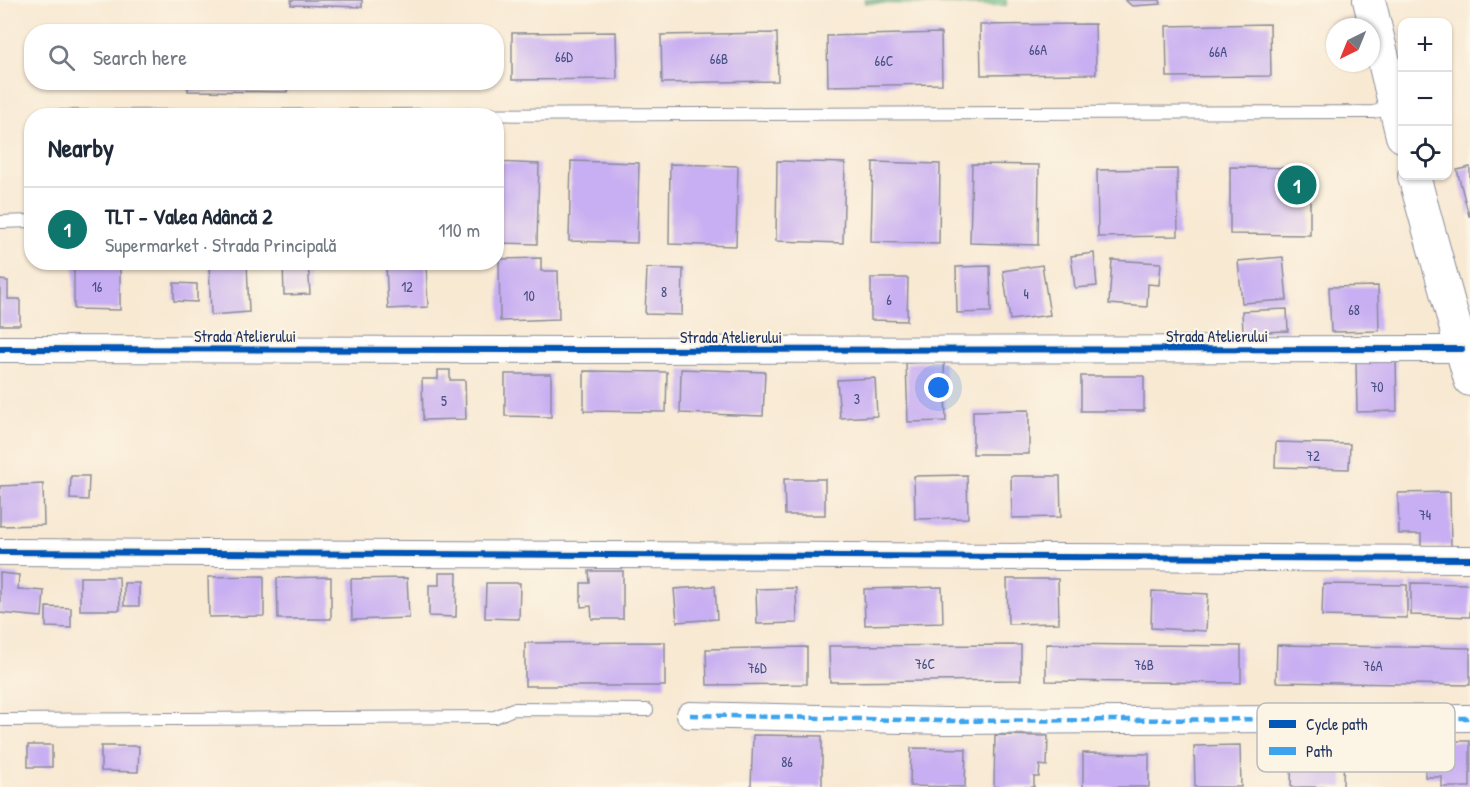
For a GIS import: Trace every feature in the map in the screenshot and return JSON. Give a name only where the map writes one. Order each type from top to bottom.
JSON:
[{"type":"street","points":[[1369,0],[1398,118]]},
{"type":"street","points":[[1415,180],[1466,348],[1470,380]]},
{"type":"street","name":"Strada Atelierului","points":[[0,349],[1466,348]]},
{"type":"street","points":[[0,552],[1470,559]]},
{"type":"street","points":[[690,715],[946,721],[1257,719]]},
{"type":"street","points":[[1455,718],[1470,718]]},
{"type":"lane","points":[[504,115],[1373,112],[1398,122]]},
{"type":"lane","points":[[0,222],[24,221]]},
{"type":"lane","points":[[0,720],[495,717],[513,709],[647,711]]},
{"type":"green space","points":[[865,0],[1006,0],[1006,5],[865,3]]},
{"type":"building","points":[[291,0],[362,0],[362,7],[291,5]]},
{"type":"building","points":[[1125,0],[1160,0],[1161,4],[1132,6]]},
{"type":"building","points":[[1095,24],[1096,74],[981,75],[980,25]]},
{"type":"building","points":[[1270,24],[1271,76],[1167,77],[1166,26]]},
{"type":"building","points":[[616,32],[617,79],[512,80],[512,33]]},
{"type":"building","points":[[777,33],[778,81],[662,83],[661,35]]},
{"type":"building","points":[[941,33],[942,84],[828,86],[827,36]]},
{"type":"building","points":[[188,90],[287,90],[287,92]]},
{"type":"building","points":[[571,161],[639,163],[637,243],[569,241]]},
{"type":"building","points":[[777,161],[845,163],[843,243],[776,241]]},
{"type":"building","points":[[504,162],[539,164],[537,244],[504,243]]},
{"type":"building","points":[[873,162],[940,164],[939,244],[871,242]]},
{"type":"building","points":[[670,164],[738,166],[736,246],[669,244]]},
{"type":"building","points":[[972,164],[1039,165],[1038,245],[970,243]]},
{"type":"building","points":[[1230,167],[1310,168],[1310,235],[1230,234]]},
{"type":"building","points":[[1470,167],[1470,216],[1469,216],[1457,170]]},
{"type":"building","points":[[1177,169],[1178,236],[1098,237],[1097,170]]},
{"type":"building","points":[[1094,253],[1097,286],[1075,288],[1071,256]]},
{"type":"building","points":[[1283,257],[1287,300],[1242,303],[1238,261]]},
{"type":"building","points":[[541,258],[541,271],[558,271],[559,319],[500,321],[499,270],[504,270],[504,259]]},
{"type":"building","points":[[1112,260],[1161,263],[1159,285],[1148,284],[1147,307],[1109,304]]},
{"type":"building","points":[[1042,265],[1050,315],[1010,320],[1003,271]]},
{"type":"building","points":[[990,266],[991,312],[957,313],[956,267]]},
{"type":"building","points":[[647,268],[683,269],[682,315],[645,314]]},
{"type":"building","points":[[74,270],[120,270],[120,310],[74,309]]},
{"type":"building","points":[[209,270],[247,270],[249,312],[211,315]]},
{"type":"building","points":[[283,270],[308,270],[310,294],[284,295]]},
{"type":"building","points":[[386,270],[426,270],[428,307],[388,309]]},
{"type":"building","points":[[871,278],[908,278],[907,321],[871,320]]},
{"type":"building","points":[[0,280],[8,281],[8,299],[20,299],[20,325],[0,325]]},
{"type":"building","points":[[174,283],[197,284],[197,302],[174,301]]},
{"type":"building","points":[[1378,286],[1379,331],[1331,332],[1329,287]]},
{"type":"building","points":[[1287,309],[1288,331],[1243,333],[1242,311]]},
{"type":"building","points":[[1396,360],[1397,411],[1357,412],[1356,361]]},
{"type":"building","points":[[944,361],[946,421],[908,422],[906,363]]},
{"type":"building","points":[[681,369],[765,372],[763,416],[680,413]]},
{"type":"building","points":[[438,370],[450,370],[450,380],[465,380],[466,419],[423,420],[422,379],[438,379]]},
{"type":"building","points":[[584,371],[667,372],[666,412],[584,411]]},
{"type":"building","points":[[505,374],[551,374],[551,417],[505,416]]},
{"type":"building","points":[[1081,376],[1144,376],[1144,411],[1081,411]]},
{"type":"building","points":[[875,378],[877,416],[840,418],[837,380]]},
{"type":"building","points":[[1029,410],[1029,454],[973,454],[973,411]]},
{"type":"building","points":[[1276,442],[1350,444],[1349,469],[1275,467]]},
{"type":"building","points":[[967,475],[968,518],[915,519],[914,476]]},
{"type":"building","points":[[71,476],[89,476],[88,500],[70,499]]},
{"type":"building","points":[[1011,476],[1060,476],[1061,517],[1012,518]]},
{"type":"building","points":[[784,479],[825,479],[825,515],[785,515]]},
{"type":"building","points":[[43,484],[44,525],[0,526],[0,486]]},
{"type":"building","points":[[1450,492],[1451,546],[1421,546],[1421,534],[1399,534],[1398,493]]},
{"type":"building","points":[[589,571],[623,571],[623,619],[592,619],[591,606],[581,607],[581,583],[590,583]]},
{"type":"building","points":[[0,573],[19,575],[18,589],[44,591],[42,617],[0,613]]},
{"type":"building","points":[[439,573],[457,573],[456,617],[429,616],[429,585],[439,585]]},
{"type":"building","points":[[264,576],[264,616],[209,617],[208,577]]},
{"type":"building","points":[[80,577],[119,577],[120,610],[80,610]]},
{"type":"building","points":[[331,577],[331,619],[278,619],[277,578]]},
{"type":"building","points":[[407,578],[409,618],[352,620],[351,579]]},
{"type":"building","points":[[1007,579],[1058,579],[1059,623],[1008,624]]},
{"type":"building","points":[[124,583],[139,583],[139,606],[124,606]]},
{"type":"building","points":[[486,583],[520,583],[519,619],[485,618]]},
{"type":"building","points":[[1411,583],[1470,584],[1470,617],[1411,615]]},
{"type":"building","points":[[1323,584],[1407,585],[1407,618],[1322,616]]},
{"type":"building","points":[[715,586],[717,619],[677,622],[674,589]]},
{"type":"building","points":[[942,587],[943,623],[865,625],[864,589]]},
{"type":"building","points":[[796,588],[797,623],[757,624],[756,589]]},
{"type":"building","points":[[1152,591],[1208,594],[1206,631],[1151,628]]},
{"type":"building","points":[[46,607],[71,608],[71,628],[46,627]]},
{"type":"building","points":[[665,642],[665,686],[525,686],[525,643]]},
{"type":"building","points":[[1046,644],[1241,646],[1241,683],[1046,681]]},
{"type":"building","points":[[1021,645],[1021,680],[830,682],[829,646]]},
{"type":"building","points":[[1277,645],[1470,648],[1470,685],[1276,682]]},
{"type":"building","points":[[807,647],[807,684],[707,685],[706,649]]},
{"type":"building","points":[[753,735],[822,736],[822,787],[751,787]]},
{"type":"building","points":[[995,735],[1048,736],[1047,766],[1040,765],[1039,777],[1034,777],[1034,787],[994,787]]},
{"type":"building","points":[[1455,741],[1470,741],[1470,787],[1442,787],[1442,777],[1425,777],[1425,772],[1455,772]]},
{"type":"building","points":[[28,745],[52,745],[52,767],[28,767]]},
{"type":"building","points":[[1240,745],[1241,787],[1195,787],[1194,746]]},
{"type":"building","points":[[101,746],[139,746],[138,772],[101,771]]},
{"type":"building","points":[[911,748],[966,749],[965,787],[910,786]]},
{"type":"building","points":[[1083,753],[1149,754],[1149,787],[1083,787]]},
{"type":"building","points":[[1291,772],[1343,772],[1343,787],[1291,787]]},
{"type":"marked path","points":[[690,715],[946,721],[1257,719]]},
{"type":"marked path","points":[[1455,718],[1470,718]]},
{"type":"cycle path","points":[[0,349],[1462,349]]},
{"type":"cycle path","points":[[0,552],[1470,559]]},
{"type":"place","name":"TLT - Valea Adâncă 2","points":[[1297,185]]}]
